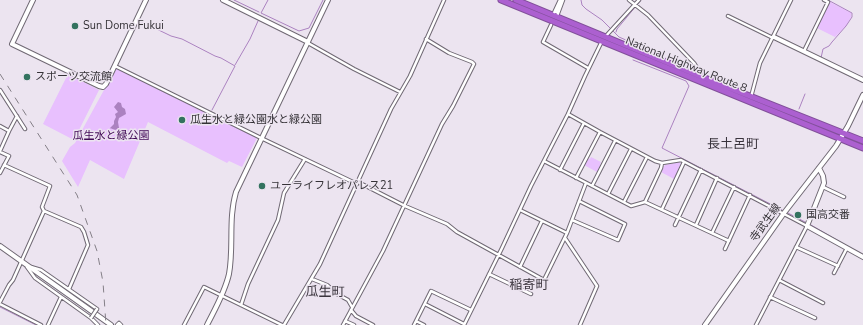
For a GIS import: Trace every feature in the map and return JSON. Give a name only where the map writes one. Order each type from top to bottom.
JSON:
[{"type":"highway","name":"National Highway Route 8","points":[[501,0],[863,148]]},
{"type":"highway","name":"National Highway Route 8","points":[[516,0],[555,14],[751,97],[863,141]]},
{"type":"street","points":[[33,0],[12,44],[101,87],[106,84],[112,75],[146,0]]},
{"type":"street","points":[[223,0],[308,42],[354,69],[400,92]]},
{"type":"street","points":[[207,325],[222,296],[229,274],[232,212],[234,199],[239,184],[328,0]]},
{"type":"street","points":[[184,325],[204,287],[283,325],[312,279],[391,109],[410,76],[444,0]]},
{"type":"street","points":[[555,14],[562,0]]},
{"type":"street","points":[[629,0],[653,20],[694,63],[703,77]]},
{"type":"street","points":[[425,304],[464,324],[568,114],[588,68],[602,41],[639,0]]},
{"type":"street","points":[[751,97],[760,63],[791,0]]},
{"type":"street","points":[[804,51],[828,2],[824,0]]},
{"type":"street","points":[[728,16],[863,80]]},
{"type":"street","points":[[551,25],[543,42],[588,68]]},
{"type":"street","points":[[343,325],[383,251],[442,124],[474,64],[449,53],[426,39]]},
{"type":"street","points":[[115,66],[305,159],[451,226],[457,232],[544,280],[567,233],[586,183]]},
{"type":"street","points":[[0,90],[25,129]]},
{"type":"street","name":"寺武生線","points":[[705,325],[784,213],[840,139],[863,95]]},
{"type":"street","points":[[568,114],[615,141],[647,157],[662,163],[681,160],[784,213],[863,257]]},
{"type":"street","points":[[0,173],[9,156],[0,151],[17,116]]},
{"type":"street","points":[[560,170],[584,123]]},
{"type":"street","points":[[0,126],[9,131]]},
{"type":"street","points":[[576,178],[600,132]]},
{"type":"street","points":[[592,186],[615,141]]},
{"type":"street","points":[[608,194],[631,149]]},
{"type":"street","points":[[624,202],[647,157]]},
{"type":"street","points":[[241,305],[248,284],[278,220],[284,193],[305,159]]},
{"type":"street","points":[[544,162],[631,206],[645,202],[729,240]]},
{"type":"street","points":[[662,209],[684,162]]},
{"type":"street","points":[[645,202],[662,163]]},
{"type":"street","points":[[4,165],[50,186],[42,207],[44,211],[21,262],[0,303],[41,325]]},
{"type":"street","points":[[756,325],[807,226],[823,187],[824,179],[819,168]]},
{"type":"street","points":[[675,225],[701,170]]},
{"type":"street","points":[[696,225],[717,178]]},
{"type":"street","points":[[712,233],[734,187]]},
{"type":"street","points":[[823,187],[844,197]]},
{"type":"street","points":[[725,249],[750,195]]},
{"type":"street","points":[[572,220],[618,240],[625,224],[579,201]]},
{"type":"street","points":[[520,210],[567,233]]},
{"type":"street","points":[[44,211],[76,224],[84,232],[88,245],[69,289]]},
{"type":"street","points":[[520,267],[542,221]]},
{"type":"street","points":[[565,237],[597,286],[580,325]]},
{"type":"street","points":[[0,246],[111,325]]},
{"type":"street","points":[[796,247],[838,266]]},
{"type":"street","points":[[834,273],[847,248]]},
{"type":"street","points":[[27,266],[41,270],[98,309],[91,318]]},
{"type":"street","points":[[27,266],[35,278],[91,318],[98,325]]},
{"type":"street","points":[[489,274],[531,294]]},
{"type":"street","points":[[312,279],[327,285],[337,294],[348,300],[352,307]]},
{"type":"street","points":[[779,280],[823,303]]},
{"type":"street","points":[[414,325],[431,292],[471,310]]},
{"type":"street","points":[[48,325],[61,297]]},
{"type":"street","points":[[770,297],[815,318]]},
{"type":"street","points":[[350,310],[354,315],[373,325]]},
{"type":"street","points":[[345,321],[354,325]]},
{"type":"street","points":[[416,321],[424,325]]},
{"type":"green space","points":[[830,2],[851,13],[851,17],[846,26],[835,37],[817,28]]},
{"type":"green space","name":"瓜生水と緑公園","points":[[116,68],[257,138],[242,167],[229,161],[227,163],[148,122],[124,179],[90,160],[78,187],[62,161],[70,147],[75,143]]},
{"type":"green space","points":[[68,74],[99,90],[74,140],[43,124]]},
{"type":"green space","points":[[591,157],[601,162],[597,172],[584,165],[588,158],[590,159]]},
{"type":"green space","points":[[680,162],[681,165],[674,179],[661,172],[665,165]]},
{"type":"shaded area","points":[[118,102],[121,103],[126,114],[119,118],[119,128],[115,130],[110,128],[114,124],[116,117],[115,114],[118,112],[114,107]]},
{"type":"waterway","points":[[234,0],[259,12]]},
{"type":"waterway","points":[[268,0],[261,13],[299,31],[309,28],[323,0]]},
{"type":"waterway","points":[[581,0],[582,5],[586,9],[602,20],[619,37],[635,44]]},
{"type":"waterway","points":[[616,32],[641,0]]},
{"type":"waterway","points":[[821,58],[823,49],[829,46],[852,17],[852,13],[828,0]]},
{"type":"waterway","points":[[140,21],[171,36],[182,39],[235,66],[212,110]]},
{"type":"waterway","points":[[235,65],[250,39],[258,21]]},
{"type":"waterway","points":[[633,60],[686,81],[689,86],[662,148],[782,210]]},
{"type":"waterway","points":[[799,109],[805,94]]},
{"type":"waterway","points":[[788,213],[805,222]]},
{"type":"waterway","points":[[811,225],[849,247]]},
{"type":"waterway","points":[[0,307],[36,325]]},
{"type":"railway","points":[[0,74],[77,195],[97,251],[103,282],[106,325]]},
{"type":"place","name":"Sun Dome Fukui","points":[[75,26]]},
{"type":"place","name":"スポーツ交流館","points":[[27,77]]},
{"type":"place","name":"瓜生水と緑公園水と緑公園","points":[[182,120]]},
{"type":"place","name":"ユーライフレオパレス21","points":[[262,186]]},
{"type":"place","name":"国高交番","points":[[798,215]]},
{"type":"district","name":"長土呂町","points":[[733,145]]},
{"type":"district","name":"稲寄町","points":[[529,286]]},
{"type":"district","name":"瓜生町","points":[[325,293]]}]
